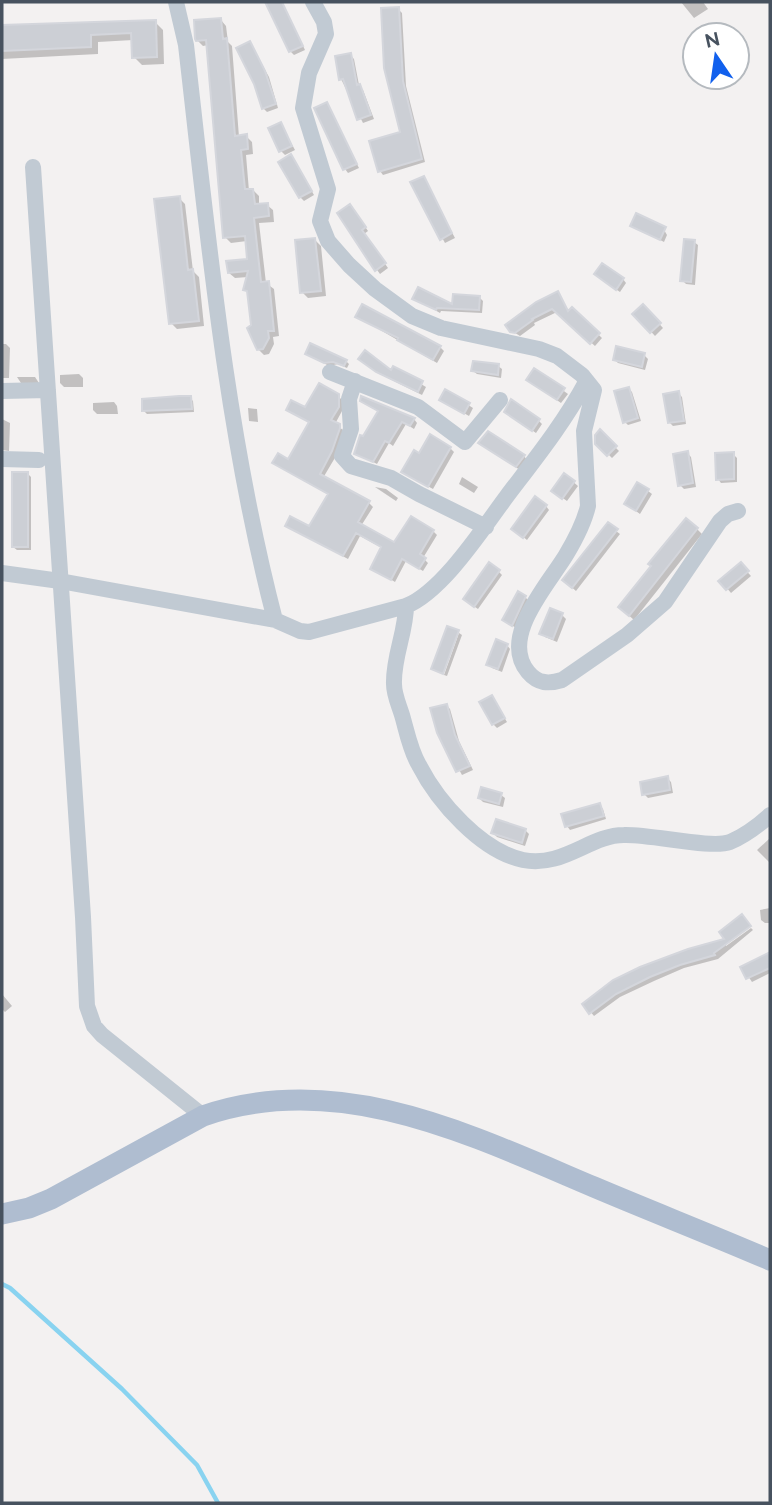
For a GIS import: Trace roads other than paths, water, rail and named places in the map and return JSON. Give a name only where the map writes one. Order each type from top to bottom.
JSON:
[{"type":"main road","points":[[2,1214],[29,1208],[51,1199],[203,1116],[222,1110],[291,1101],[342,1102],[401,1112],[555,1171],[770,1260]]},
{"type":"street","points":[[176,2],[186,45],[226,372],[262,572],[275,620]]},
{"type":"street","points":[[313,2],[324,22],[326,34],[309,73],[303,108],[328,190],[320,221],[328,241],[375,289],[412,316],[441,328],[539,349],[557,356],[582,375],[594,390],[584,431],[588,506],[565,557],[539,594],[525,623],[519,648],[520,657],[531,675],[550,684],[562,680],[649,618],[678,586],[720,522],[728,514],[738,511]]},
{"type":"street","points":[[33,167],[89,1017],[102,1035],[203,1116]]},
{"type":"street","points":[[330,372],[418,407],[464,442],[500,400]]},
{"type":"street","points":[[355,380],[349,399],[351,429],[342,456],[345,462],[391,478],[486,527]]},
{"type":"street","points":[[2,573],[275,620],[309,632],[406,606],[417,601],[433,587],[486,527],[570,412],[586,382]]},
{"type":"street","points":[[2,391],[48,390]]},
{"type":"street","points":[[2,459],[39,460]]},
{"type":"street","points":[[406,606],[394,686],[411,747],[418,764],[438,795],[469,830],[486,843],[523,860],[558,859],[620,834],[717,844],[731,841],[770,816]]},
{"type":"waterway","points":[[2,1284],[10,1288],[122,1389],[197,1465],[218,1503]]}]
